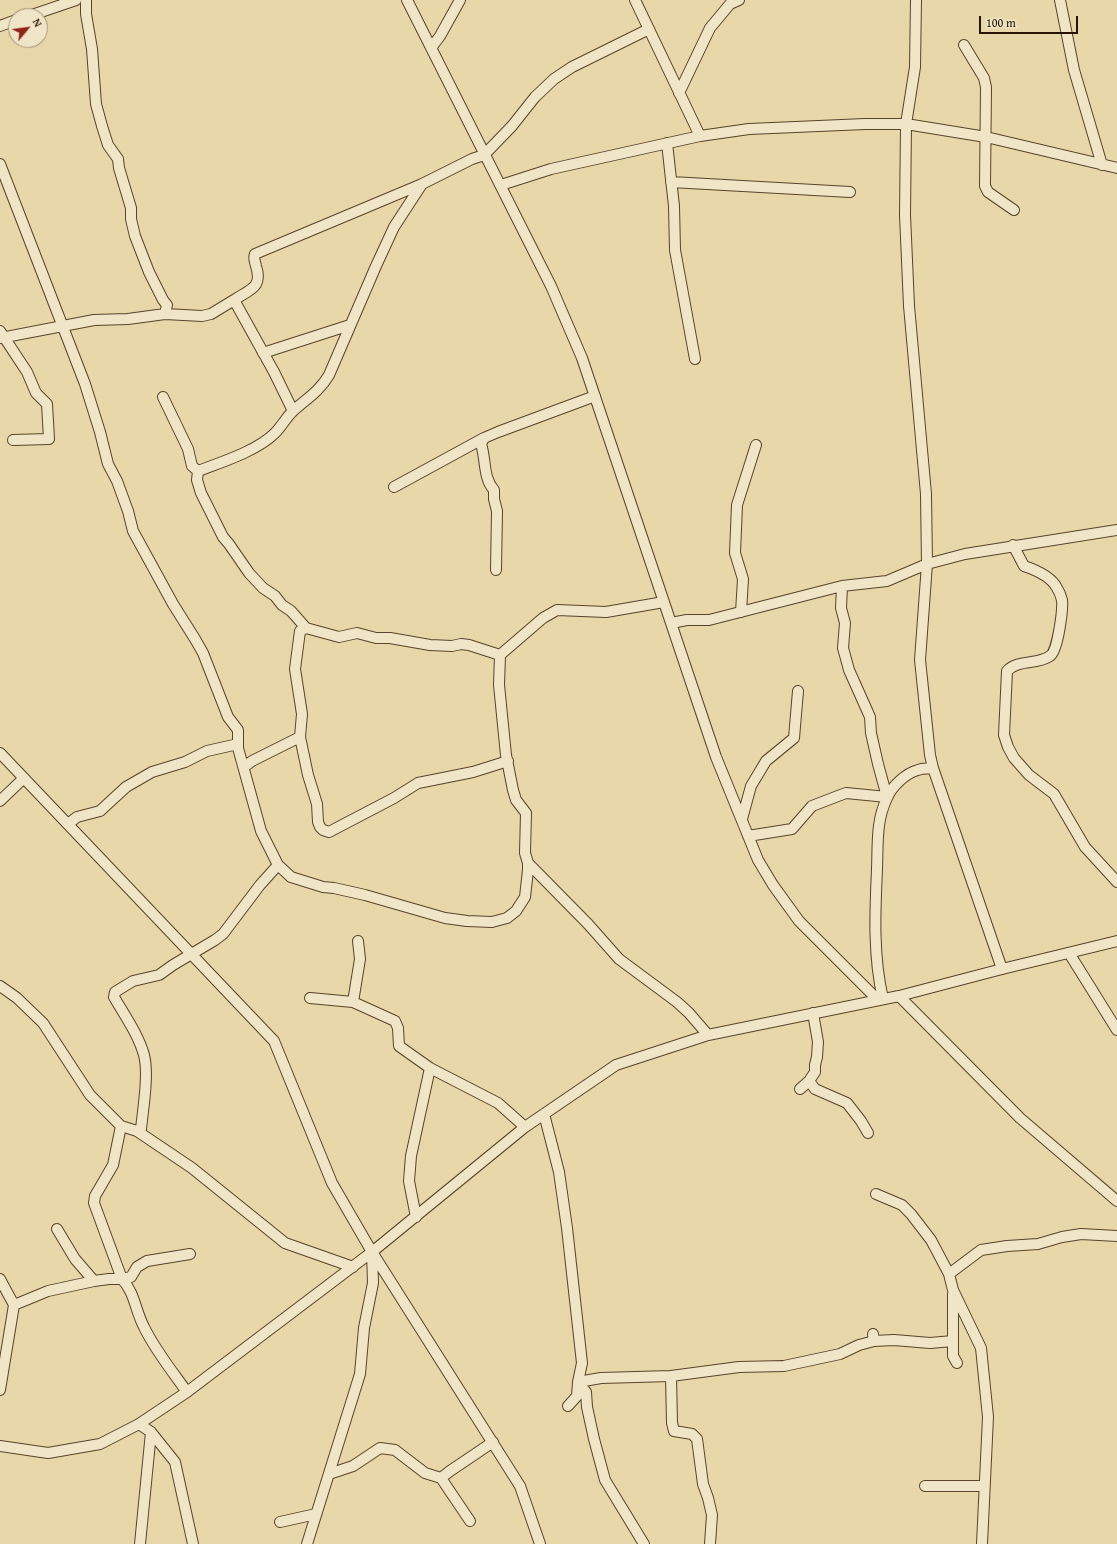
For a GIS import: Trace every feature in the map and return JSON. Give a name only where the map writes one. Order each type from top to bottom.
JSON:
[{"type":"street","points":[[48,10],[76,0]]},
{"type":"street","points":[[86,0],[86,14],[92,49],[98,111],[108,145],[118,159],[131,208],[131,219],[135,236],[150,272],[163,300],[167,305],[165,314]]},
{"type":"street","points":[[407,0],[551,286],[582,358],[716,757],[748,836],[762,866],[799,921],[881,1000]]},
{"type":"street","points":[[431,48],[440,36],[460,0]]},
{"type":"street","points":[[635,0],[700,136]]},
{"type":"street","points":[[679,93],[710,28],[730,4],[739,0]]},
{"type":"street","points":[[916,0],[915,67],[906,124],[905,215],[909,306],[926,494],[927,564],[920,660],[930,755],[933,768],[1002,969]]},
{"type":"street","points":[[1060,0],[1074,70],[1102,165]]},
{"type":"street","points":[[13,440],[48,439],[47,404],[36,393],[28,372],[1,336],[64,327],[94,320],[128,319],[165,314],[202,316],[211,314],[254,288],[258,283],[259,278],[253,257],[255,254],[422,184],[472,159],[484,155],[512,126],[535,97],[554,79],[572,67],[649,29]]},
{"type":"street","points":[[964,45],[984,78],[986,87],[986,189],[1014,210]]},
{"type":"street","points":[[501,185],[551,169],[700,136],[749,129],[865,124],[906,124],[986,137],[1117,168]]},
{"type":"street","points":[[667,143],[674,206],[675,250],[695,359]]},
{"type":"street","points":[[0,164],[86,384],[108,464],[117,481],[134,531],[173,604],[196,639],[228,717],[238,730],[238,744],[261,831],[278,865],[291,878],[322,887],[365,894],[445,918],[492,922],[507,918],[516,911],[525,897],[528,863],[525,853],[526,813],[516,800],[512,790],[508,761],[499,685],[500,655],[543,618],[557,610],[606,612],[664,602]]},
{"type":"street","points":[[671,182],[850,192]]},
{"type":"street","points":[[198,471],[249,450],[268,439],[276,432],[293,411],[322,386],[329,375],[394,228],[422,184]]},
{"type":"street","points":[[234,300],[274,372],[293,411]]},
{"type":"street","points":[[263,353],[350,326]]},
{"type":"street","points":[[394,487],[484,438],[595,396]]},
{"type":"street","points":[[163,397],[188,449],[192,466],[198,471]]},
{"type":"street","points":[[484,438],[481,444],[484,454],[486,477],[489,485],[494,490],[494,499],[497,511],[496,570]]},
{"type":"street","points":[[741,612],[742,579],[735,554],[737,505],[756,445]]},
{"type":"street","points":[[198,471],[197,480],[201,493],[223,537],[249,574],[263,588],[275,596],[282,606],[291,611],[306,628],[339,637],[357,633],[376,638],[390,638],[430,645],[469,645],[500,655]]},
{"type":"street","points":[[671,623],[687,620],[709,620],[842,586],[887,581],[927,564],[965,554],[1014,545],[1117,530]]},
{"type":"street","points":[[1014,545],[1024,566],[1051,579],[1062,600],[1060,632],[1050,657],[1015,665],[1007,671],[1004,735],[1014,758],[1029,775],[1054,794],[1085,847],[1117,882]]},
{"type":"street","points":[[842,586],[841,608],[845,623],[844,652],[849,670],[870,717],[871,733],[887,797]]},
{"type":"street","points":[[306,628],[300,631],[295,669],[302,714],[300,737],[316,804],[318,822],[323,830],[328,832],[394,798],[418,783],[473,772],[508,761]]},
{"type":"street","points":[[742,819],[751,786],[766,762],[794,738],[798,691]]},
{"type":"street","points":[[244,767],[252,761],[300,737]]},
{"type":"street","points":[[68,824],[77,817],[100,811],[126,787],[152,772],[185,762],[207,752],[238,744]]},
{"type":"street","points":[[0,753],[274,1041],[332,1183],[372,1252],[520,1486],[540,1544]]},
{"type":"street","points":[[881,1000],[874,931],[879,820],[887,797],[900,781],[910,773],[919,769],[933,768]]},
{"type":"street","points":[[0,801],[24,778]]},
{"type":"street","points":[[748,836],[792,829],[812,806],[846,793],[887,797]]},
{"type":"street","points":[[528,863],[588,924],[619,959],[677,1002],[689,1013],[708,1035]]},
{"type":"street","points":[[138,1131],[141,1129],[145,1075],[144,1056],[138,1038],[114,997],[115,992],[133,981],[159,975],[223,934],[260,885],[278,865]]},
{"type":"street","points":[[354,1002],[360,959],[358,942]]},
{"type":"street","points":[[0,1446],[48,1453],[100,1444],[139,1424],[187,1392],[353,1267],[525,1127],[616,1066],[708,1035],[899,996],[1002,969],[1117,942]]},
{"type":"street","points":[[1069,953],[1117,1030]]},
{"type":"street","points":[[0,986],[17,998],[43,1023],[90,1096],[121,1126],[138,1131],[192,1168],[285,1242],[353,1267]]},
{"type":"street","points":[[899,996],[1020,1118],[1117,1201]]},
{"type":"street","points":[[310,998],[354,1002],[395,1021],[398,1028],[399,1046],[430,1068],[498,1103],[525,1127]]},
{"type":"street","points":[[800,1089],[809,1081],[815,1072],[814,1065],[817,1057],[818,1042],[813,1013]]},
{"type":"street","points":[[416,1217],[409,1181],[411,1156],[430,1068]]},
{"type":"street","points":[[809,1081],[815,1089],[847,1103],[868,1133]]},
{"type":"street","points":[[544,1114],[559,1172],[567,1228],[582,1363],[577,1396],[568,1406]]},
{"type":"street","points":[[121,1126],[114,1165],[95,1196],[94,1203],[122,1279],[130,1287],[143,1326],[156,1349],[187,1392]]},
{"type":"street","points":[[876,1194],[902,1205],[931,1240],[949,1274],[953,1290],[981,1348],[988,1417],[982,1544]]},
{"type":"street","points":[[57,1229],[75,1259],[94,1282]]},
{"type":"street","points":[[949,1274],[981,1250],[1007,1246],[1038,1244],[1062,1237],[1081,1234],[1117,1236]]},
{"type":"street","points":[[307,1544],[360,1374],[364,1328],[373,1283],[372,1252]]},
{"type":"street","points":[[14,1305],[48,1291],[109,1279],[131,1277],[137,1267],[147,1261],[190,1254]]},
{"type":"street","points":[[0,1279],[14,1305],[0,1390]]},
{"type":"street","points":[[953,1290],[953,1356],[957,1363]]},
{"type":"street","points":[[578,1382],[601,1378],[672,1376],[739,1367],[784,1366],[840,1354],[873,1338],[930,1343],[953,1342]]},
{"type":"street","points":[[672,1376],[672,1423],[674,1431],[692,1434],[697,1439],[703,1484],[712,1515],[710,1544]]},
{"type":"street","points":[[578,1382],[586,1392],[587,1407],[605,1480],[644,1544]]},
{"type":"street","points":[[139,1424],[151,1432],[175,1462],[193,1544]]},
{"type":"street","points":[[140,1544],[151,1432]]},
{"type":"street","points":[[441,1478],[493,1442]]},
{"type":"street","points":[[329,1474],[353,1466],[380,1448],[395,1450],[426,1473],[441,1478],[470,1521]]},
{"type":"street","points":[[925,1486],[984,1486]]},
{"type":"street","points":[[280,1522],[316,1514]]}]
